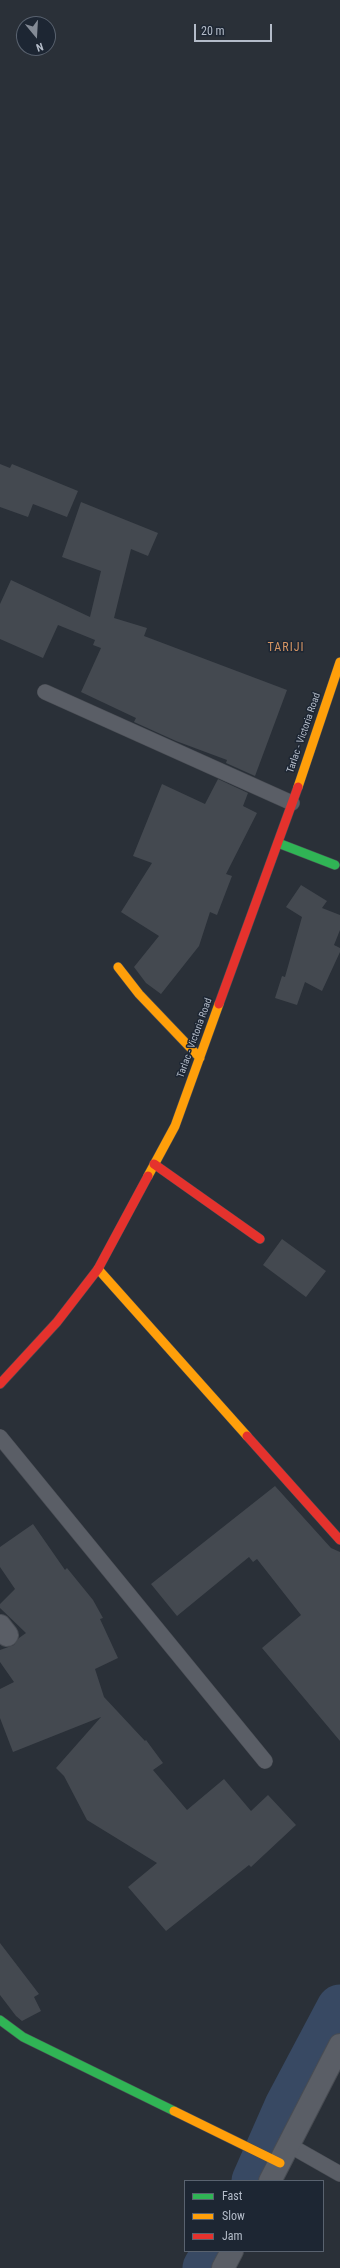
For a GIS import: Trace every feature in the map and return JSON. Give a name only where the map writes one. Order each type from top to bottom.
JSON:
[{"type":"street","name":"Tarlac - Victoria Road","points":[[0,1384],[57,1322],[98,1269],[175,1126],[278,843],[340,662]]},
{"type":"street","points":[[278,843],[335,865]]},
{"type":"street","points":[[118,968],[139,994],[200,1058]]},
{"type":"street","points":[[154,1164],[260,1239]]},
{"type":"street","points":[[98,1269],[340,1540]]},
{"type":"street","points":[[0,2020],[23,2037],[248,2149],[278,2162],[340,2045]]},
{"type":"street","points":[[223,2268],[231,2252]]},
{"type":"lane","points":[[45,692],[292,803]]},
{"type":"lane","points":[[0,1437],[265,1761]]},
{"type":"lane","points":[[278,2162],[340,2174]]},
{"type":"building","points":[[0,464],[10,468],[12,464],[78,491],[67,517],[33,504],[28,517],[0,507]]},
{"type":"building","points":[[81,502],[158,533],[148,556],[131,549],[114,618],[147,628],[144,636],[287,690],[255,776],[226,763],[227,760],[176,741],[134,722],[136,718],[81,692],[101,648],[93,645],[95,640],[58,625],[43,658],[0,639],[0,604],[11,580],[90,617],[101,571],[62,557]]},
{"type":"building","points":[[218,779],[248,793],[243,806],[257,813],[226,874],[232,876],[217,915],[210,912],[199,946],[161,994],[146,983],[134,967],[159,936],[121,912],[152,863],[133,856],[162,784],[205,804]]},
{"type":"building","points":[[301,885],[327,901],[322,908],[340,915],[340,930],[334,945],[340,948],[340,952],[322,991],[305,982],[297,1005],[275,998],[282,976],[285,977],[302,917],[286,907]]},
{"type":"building","points":[[282,1239],[326,1271],[306,1297],[263,1265]]},
{"type":"building","points":[[275,1486],[331,1548],[340,1552],[340,1741],[262,1648],[301,1615],[257,1559],[253,1562],[249,1557],[177,1616],[151,1584]]},
{"type":"building","points":[[33,1524],[65,1570],[67,1568],[93,1600],[103,1618],[100,1619],[118,1658],[95,1669],[104,1697],[145,1741],[146,1740],[163,1763],[153,1770],[187,1810],[224,1779],[251,1811],[268,1795],[296,1825],[251,1867],[249,1865],[166,1931],[128,1887],[157,1863],[87,1820],[64,1776],[56,1768],[101,1717],[13,1752],[0,1718],[0,1689],[14,1682],[0,1662],[0,1650],[14,1645],[19,1638],[26,1633],[0,1608],[0,1604],[15,1589],[0,1567],[0,1547]]},
{"type":"building","points":[[0,1943],[39,1994],[34,1997],[41,2011],[22,2021],[16,2016],[0,1995]]},
{"type":"waterway","points":[[255,2180],[288,2106],[340,2008]]},
{"type":"waterway","points":[[206,2268],[215,2252]]},
{"type":"traffic: fast","points":[[278,843],[335,865]]},
{"type":"traffic: fast","points":[[0,2020],[23,2037],[174,2111]]},
{"type":"traffic: slow","points":[[298,787],[340,662]]},
{"type":"traffic: slow","points":[[118,967],[139,994],[200,1058]]},
{"type":"traffic: slow","points":[[148,1176],[175,1126],[219,1004]]},
{"type":"traffic: slow","points":[[98,1269],[247,1436]]},
{"type":"traffic: slow","points":[[174,2111],[280,2163]]},
{"type":"traffic: jam","points":[[219,1004],[298,787]]},
{"type":"traffic: jam","points":[[154,1164],[260,1239]]},
{"type":"traffic: jam","points":[[0,1384],[57,1322],[98,1269],[148,1176]]},
{"type":"traffic: jam","points":[[247,1436],[340,1540]]},
{"type":"district","name":"TARIJI","points":[[286,648]]}]
